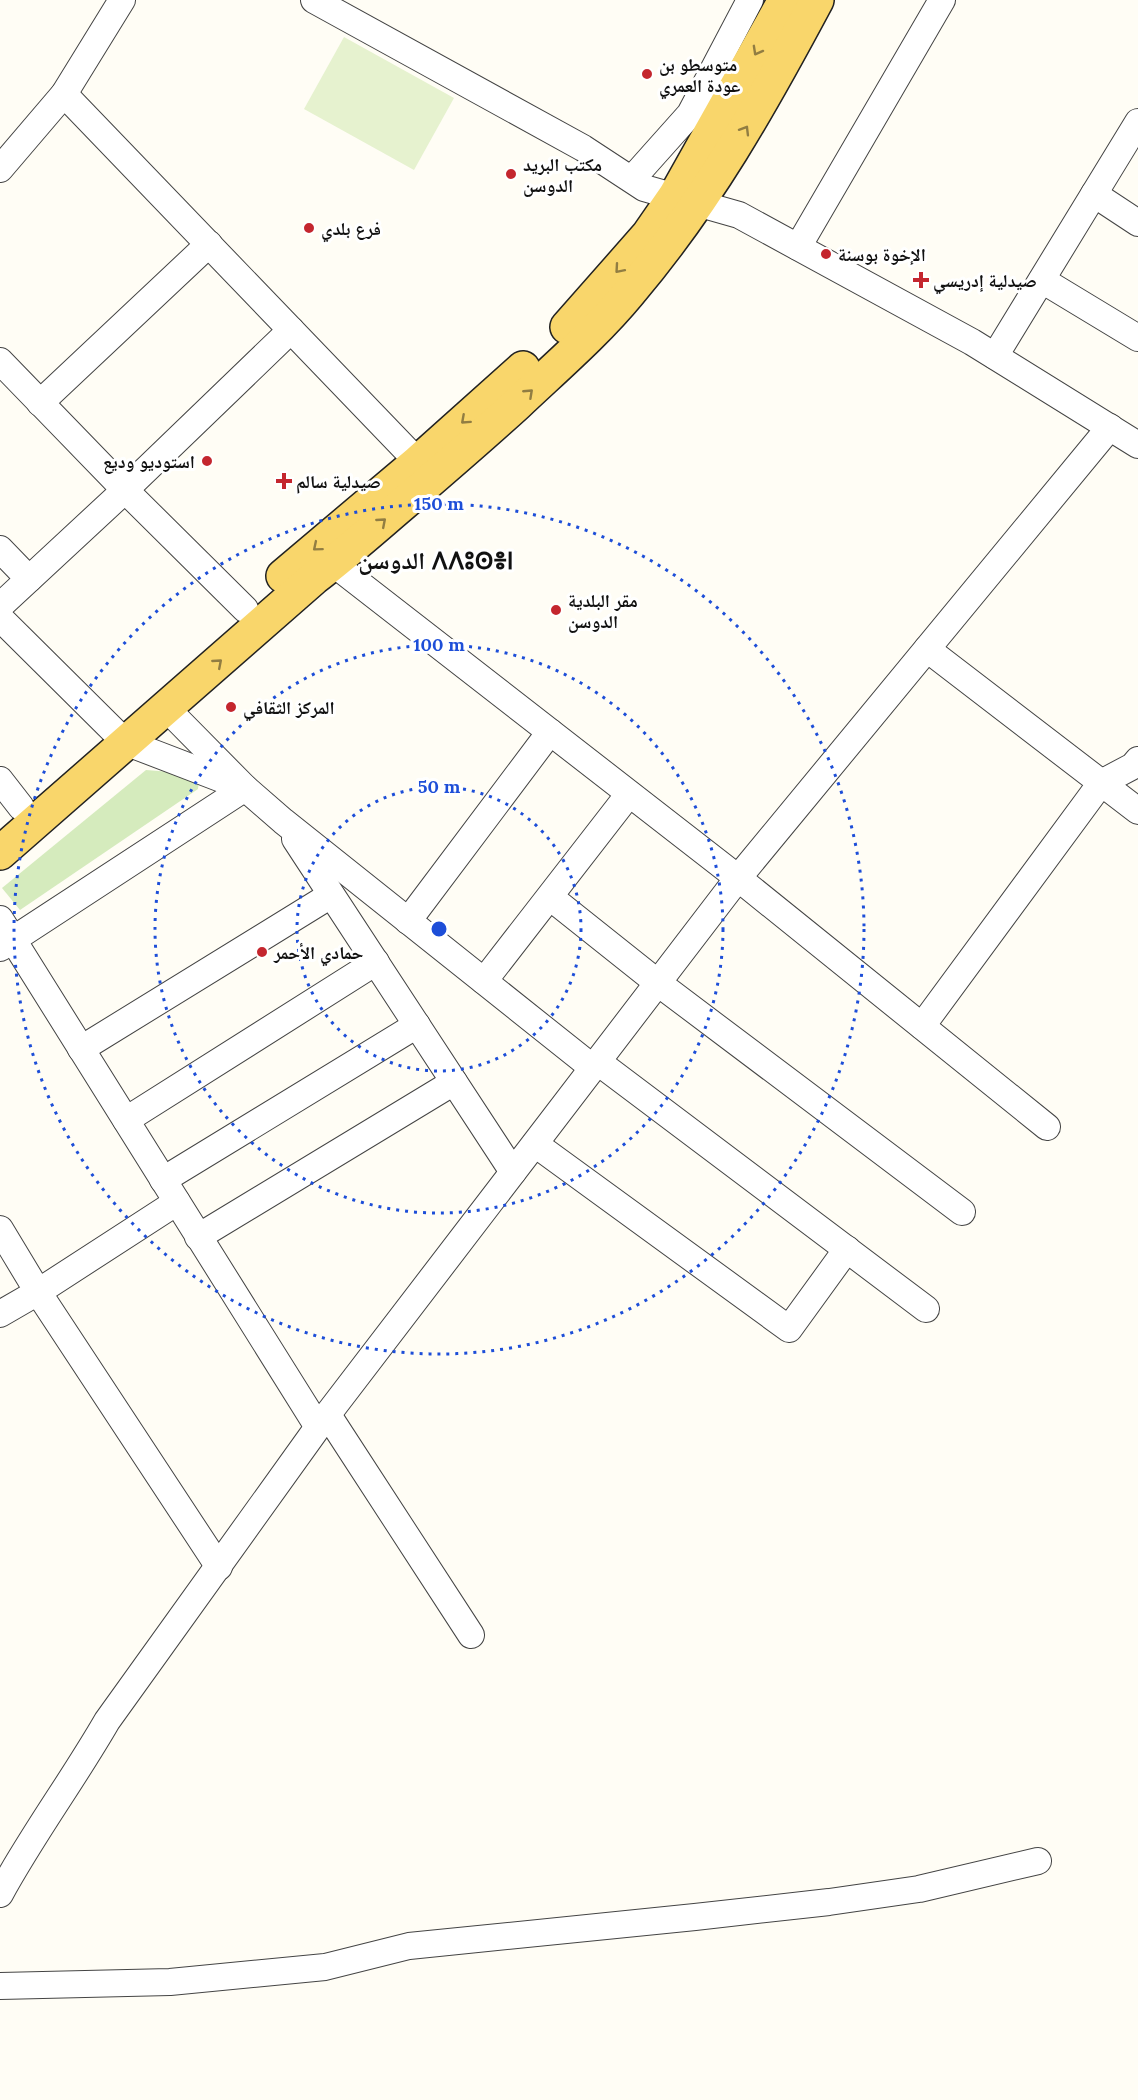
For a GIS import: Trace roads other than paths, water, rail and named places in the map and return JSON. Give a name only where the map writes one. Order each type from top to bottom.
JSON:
[{"type":"main road","points":[[11,816],[118,736],[166,708],[480,438],[574,351],[629,294],[663,233],[662,191],[784,0]]},
{"type":"main road","points":[[662,191],[725,164],[817,0]]},
{"type":"main road","points":[[0,853],[245,609],[418,462],[541,352],[663,233]]},
{"type":"street","points":[[0,169],[64,94],[122,0]]},
{"type":"street","points":[[314,0],[662,191],[739,214],[995,356],[1138,445]]},
{"type":"street","points":[[739,214],[714,213],[663,233],[650,208],[649,198],[662,191],[690,114],[750,0]]},
{"type":"street","points":[[798,247],[942,0]]},
{"type":"street","points":[[64,94],[418,462]]},
{"type":"street","points":[[995,356],[1138,122]]},
{"type":"street","points":[[725,164],[730,200],[739,214]]},
{"type":"street","points":[[1094,194],[1138,223]]},
{"type":"street","points":[[40,403],[209,244]]},
{"type":"street","points":[[1042,280],[1138,338]]},
{"type":"street","points":[[0,606],[125,490],[291,330]]},
{"type":"street","points":[[0,361],[245,609]]},
{"type":"street","points":[[0,1894],[107,1721],[323,1421],[738,878],[1110,427]]},
{"type":"street","points":[[0,549],[29,579]]},
{"type":"street","points":[[334,564],[738,878],[1047,1127]]},
{"type":"street","points":[[0,618],[118,736],[245,788]]},
{"type":"street","points":[[927,649],[1138,811]]},
{"type":"street","points":[[166,708],[245,788],[408,921],[596,1065],[926,1309]]},
{"type":"street","points":[[408,921],[550,732]]},
{"type":"street","points":[[922,1026],[1101,783],[1133,766],[1138,760]]},
{"type":"street","points":[[0,780],[11,816]]},
{"type":"street","points":[[245,788],[4,936],[81,1050],[198,1237],[471,1635]]},
{"type":"street","points":[[484,981],[629,794]]},
{"type":"street","points":[[283,821],[513,1172]]},
{"type":"street","points":[[81,1050],[331,895]]},
{"type":"street","points":[[549,897],[658,983],[962,1212]]},
{"type":"street","points":[[126,1120],[376,963]]},
{"type":"street","points":[[163,1180],[417,1025]]},
{"type":"street","points":[[198,1237],[454,1082]]},
{"type":"street","points":[[535,1144],[789,1329],[847,1250]]},
{"type":"street","points":[[0,1314],[177,1202]]},
{"type":"street","points":[[0,1229],[38,1292],[219,1567]]},
{"type":"street","points":[[0,1986],[170,1982],[325,1967],[409,1946],[695,1917],[919,1889],[1038,1861]]},
{"type":"place","name":"متوسطو بن عودة العمري","points":[[647,74]]},
{"type":"place","name":"مكتب البريد الدوسن","points":[[511,174]]},
{"type":"place","name":"فرع بلدي","points":[[309,228]]},
{"type":"place","name":"الإخوة بوسنة","points":[[826,254]]},
{"type":"place","name":"صيدلية إدريسي","points":[[921,280]]},
{"type":"place","name":"استوديو وديع","points":[[207,461]]},
{"type":"place","name":"صيدلية سالم","points":[[284,481]]},
{"type":"place","name":"مقر البلدية الدوسن","points":[[556,610]]},
{"type":"place","name":"المركز الثقافي","points":[[231,707]]},
{"type":"place","name":"حمادي الأحمر","points":[[262,952]]},
{"type":"district","name":"الدوسن ⴷⴷⵓⵙⴻⵏ","points":[[436,560]]}]
